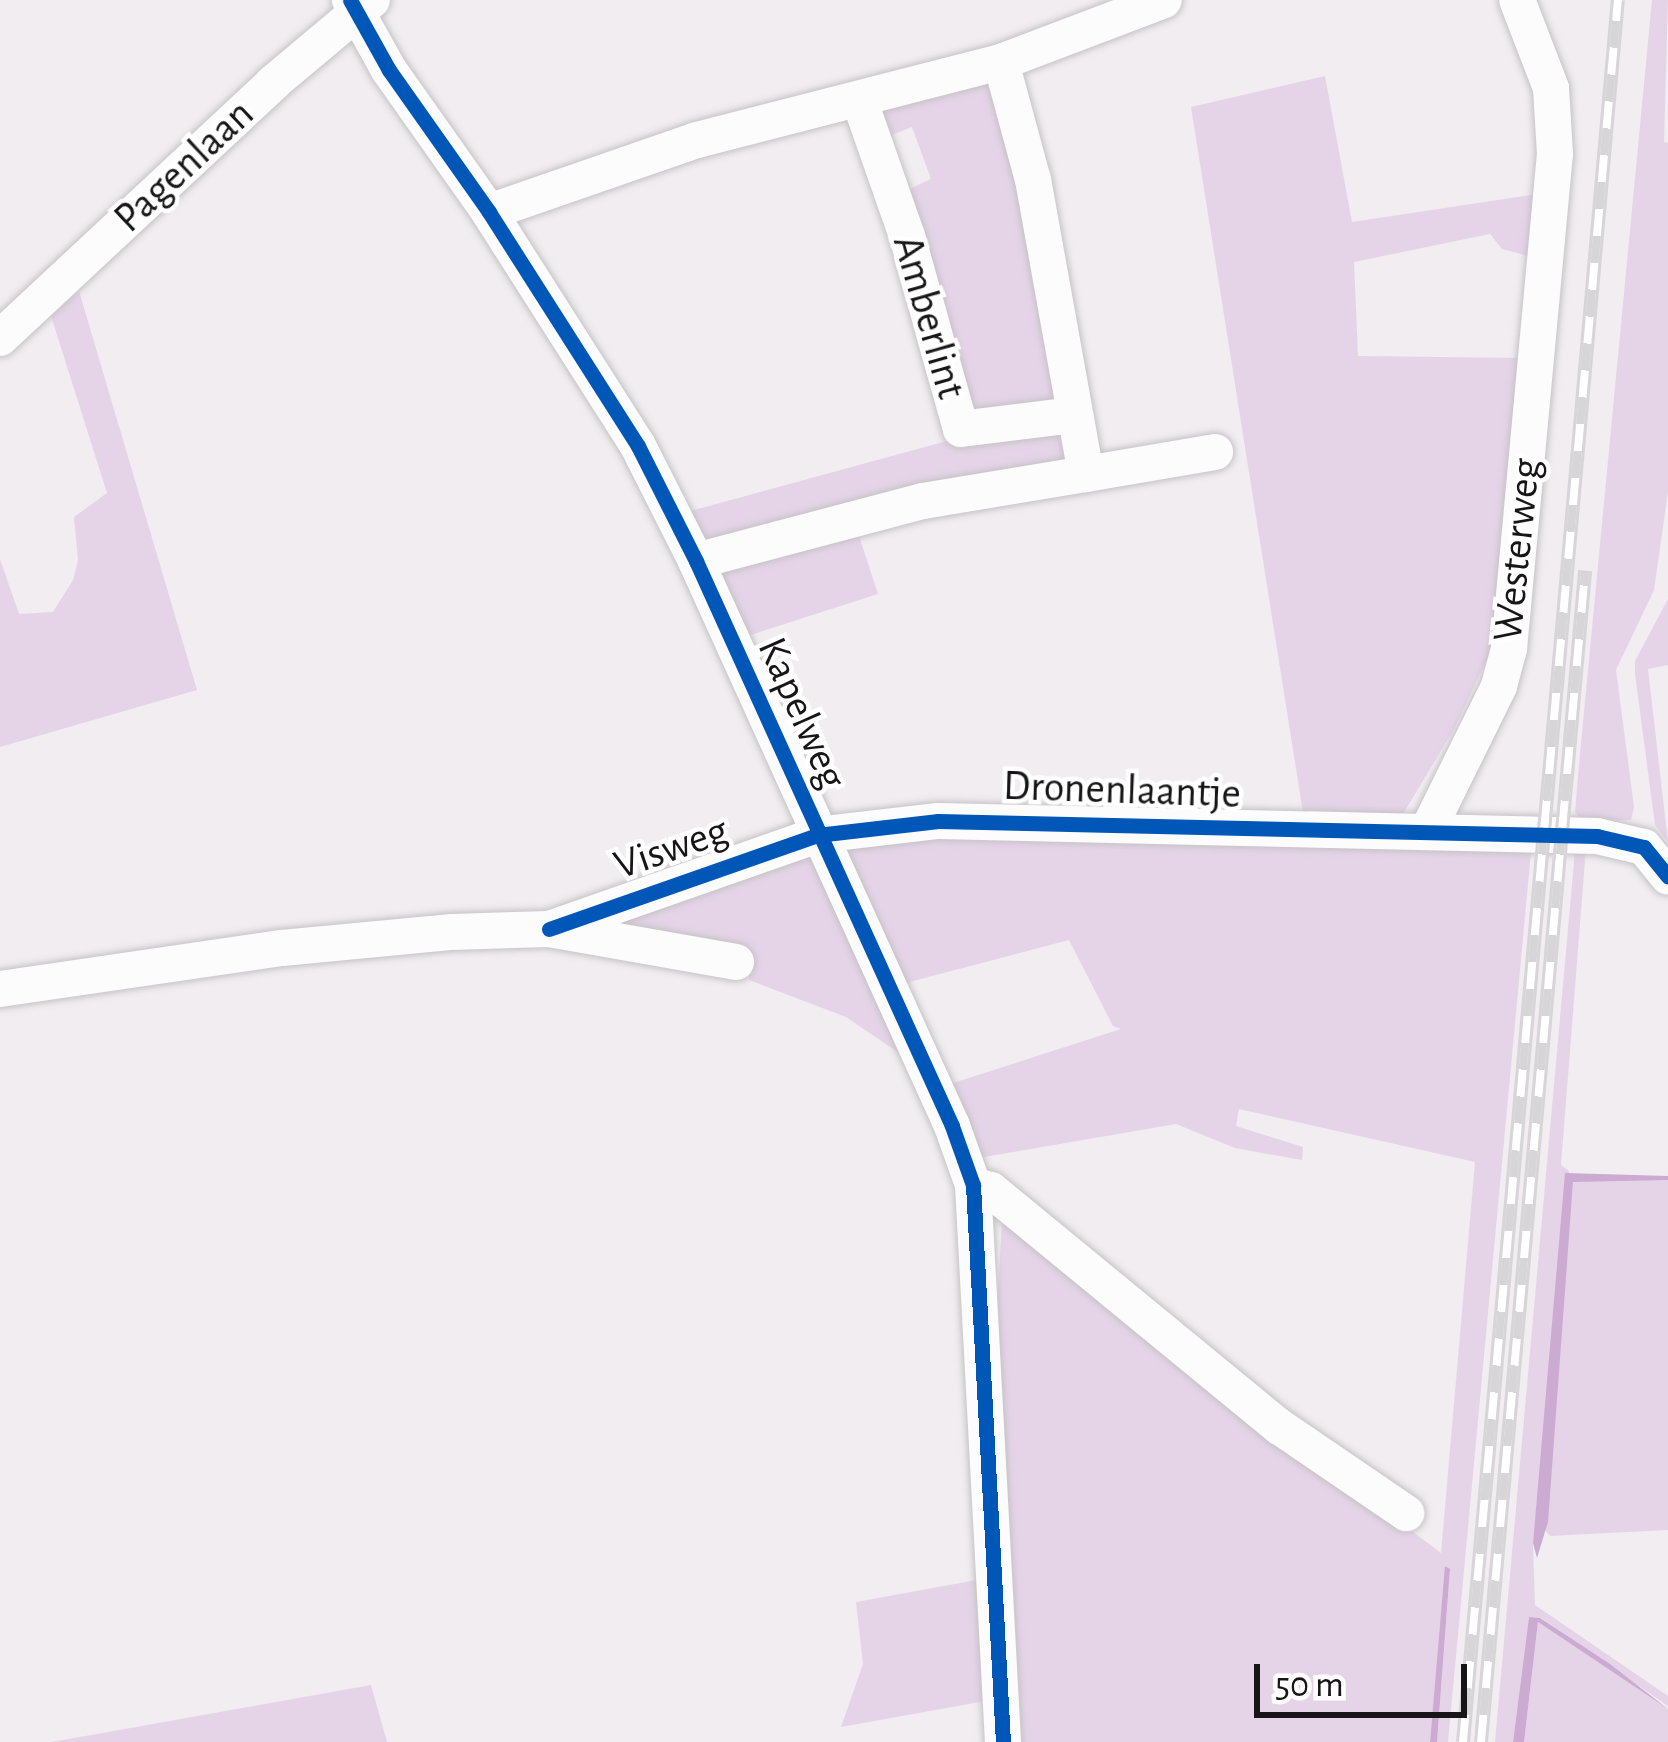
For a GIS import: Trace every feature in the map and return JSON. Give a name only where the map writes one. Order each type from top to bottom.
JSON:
[{"type":"street","points":[[489,212],[697,140],[1001,62],[1164,0]]},
{"type":"street","name":"Westerweg","points":[[1427,832],[1498,686],[1509,649],[1555,154],[1551,88],[1517,0]]},
{"type":"street","name":"Kapelweg","points":[[359,4],[389,70],[601,382],[695,561],[952,1126],[973,1185],[1003,1742]]},
{"type":"street","name":"Pagenlaan","points":[[0,338],[359,4]]},
{"type":"street","points":[[1001,62],[1033,180],[1086,474]]},
{"type":"street","name":"Amberlint","points":[[859,99],[907,236],[961,429],[1073,415]]},
{"type":"street","points":[[695,561],[922,501],[1215,452]]},
{"type":"street","name":"Dronenlaantje","points":[[817,836],[938,821],[1427,832]]},
{"type":"street","points":[[1427,832],[1629,839],[1652,854],[1668,878]]},
{"type":"street","name":"Visweg","points":[[549,929],[817,836]]},
{"type":"street","name":"Visweg","points":[[0,989],[283,948],[452,932],[549,929],[736,962]]},
{"type":"street","points":[[973,1185],[992,1190],[1280,1427],[1406,1513]]},
{"type":"shaded area","points":[[1652,0],[1668,0],[1664,142],[1668,143],[1668,492],[1654,590],[1616,670],[1634,807],[1631,820],[1582,821],[1575,812]]},
{"type":"shaded area","points":[[1325,76],[1352,222],[1544,193],[1539,259],[1502,249],[1490,234],[1354,262],[1358,356],[1524,358],[1499,634],[1454,729],[1400,819],[1304,819],[1191,107]]},
{"type":"shaded area","points":[[997,82],[1056,394],[1051,402],[969,412],[905,191],[931,179],[912,127],[889,136],[879,106],[888,99]]},
{"type":"shaded area","points":[[79,291],[197,690],[0,747],[0,559],[19,614],[53,612],[73,580],[78,560],[74,517],[107,493],[51,316]]},
{"type":"shaded area","points":[[1061,429],[1067,460],[704,545],[683,513],[954,439]]},
{"type":"shaded area","points":[[856,527],[878,594],[738,639],[721,570]]},
{"type":"shaded area","points":[[1668,599],[1668,665],[1648,669],[1668,842],[1655,825],[1635,661]]},
{"type":"shaded area","points":[[932,836],[1531,852],[1448,1742],[1437,1742],[1450,1570],[1446,1566],[1430,1742],[1022,1742],[997,1308],[1002,1223],[1441,1553],[1475,1162],[1239,1109],[1236,1126],[1303,1147],[1302,1160],[1235,1148],[1176,1124],[978,1158],[947,1085],[1121,1029],[1113,1026],[1069,940],[894,986],[847,851],[852,845]]},
{"type":"shaded area","points":[[1586,848],[1561,1165],[1569,1171],[1533,1543],[1535,1605],[1668,1696],[1668,1706],[1541,1618],[1529,1617],[1513,1742],[1495,1742],[1575,851]]},
{"type":"shaded area","points":[[807,852],[908,1059],[846,1017],[749,980],[750,951],[586,929]]},
{"type":"shaded area","points":[[1565,1173],[1668,1176],[1668,1180],[1573,1182],[1548,1522],[1537,1558],[1533,1543]]},
{"type":"shaded area","points":[[1582,1178],[1668,1180],[1668,1530],[1550,1536],[1545,1530],[1573,1182]]},
{"type":"shaded area","points":[[1445,1566],[1450,1569],[1437,1742],[1430,1742]]},
{"type":"shaded area","points":[[982,1579],[991,1700],[841,1727],[863,1664],[856,1602]]},
{"type":"shaded area","points":[[1529,1617],[1540,1618],[1610,1664],[1668,1709],[1538,1622],[1524,1742],[1513,1742]]},
{"type":"shaded area","points":[[1538,1622],[1668,1709],[1668,1742],[1524,1742]]},
{"type":"shaded area","points":[[371,1685],[387,1742],[51,1742],[69,1739]]},
{"type":"railway","points":[[1463,1742],[1618,0]]},
{"type":"railway","points":[[1481,1742],[1585,571]]},
{"type":"cycle path","points":[[350,0],[389,70],[489,212],[638,446],[696,561],[952,1126],[973,1185],[1003,1742]]},
{"type":"cycle path","points":[[549,929],[817,835],[938,821],[1597,836],[1644,847],[1668,877]]}]
